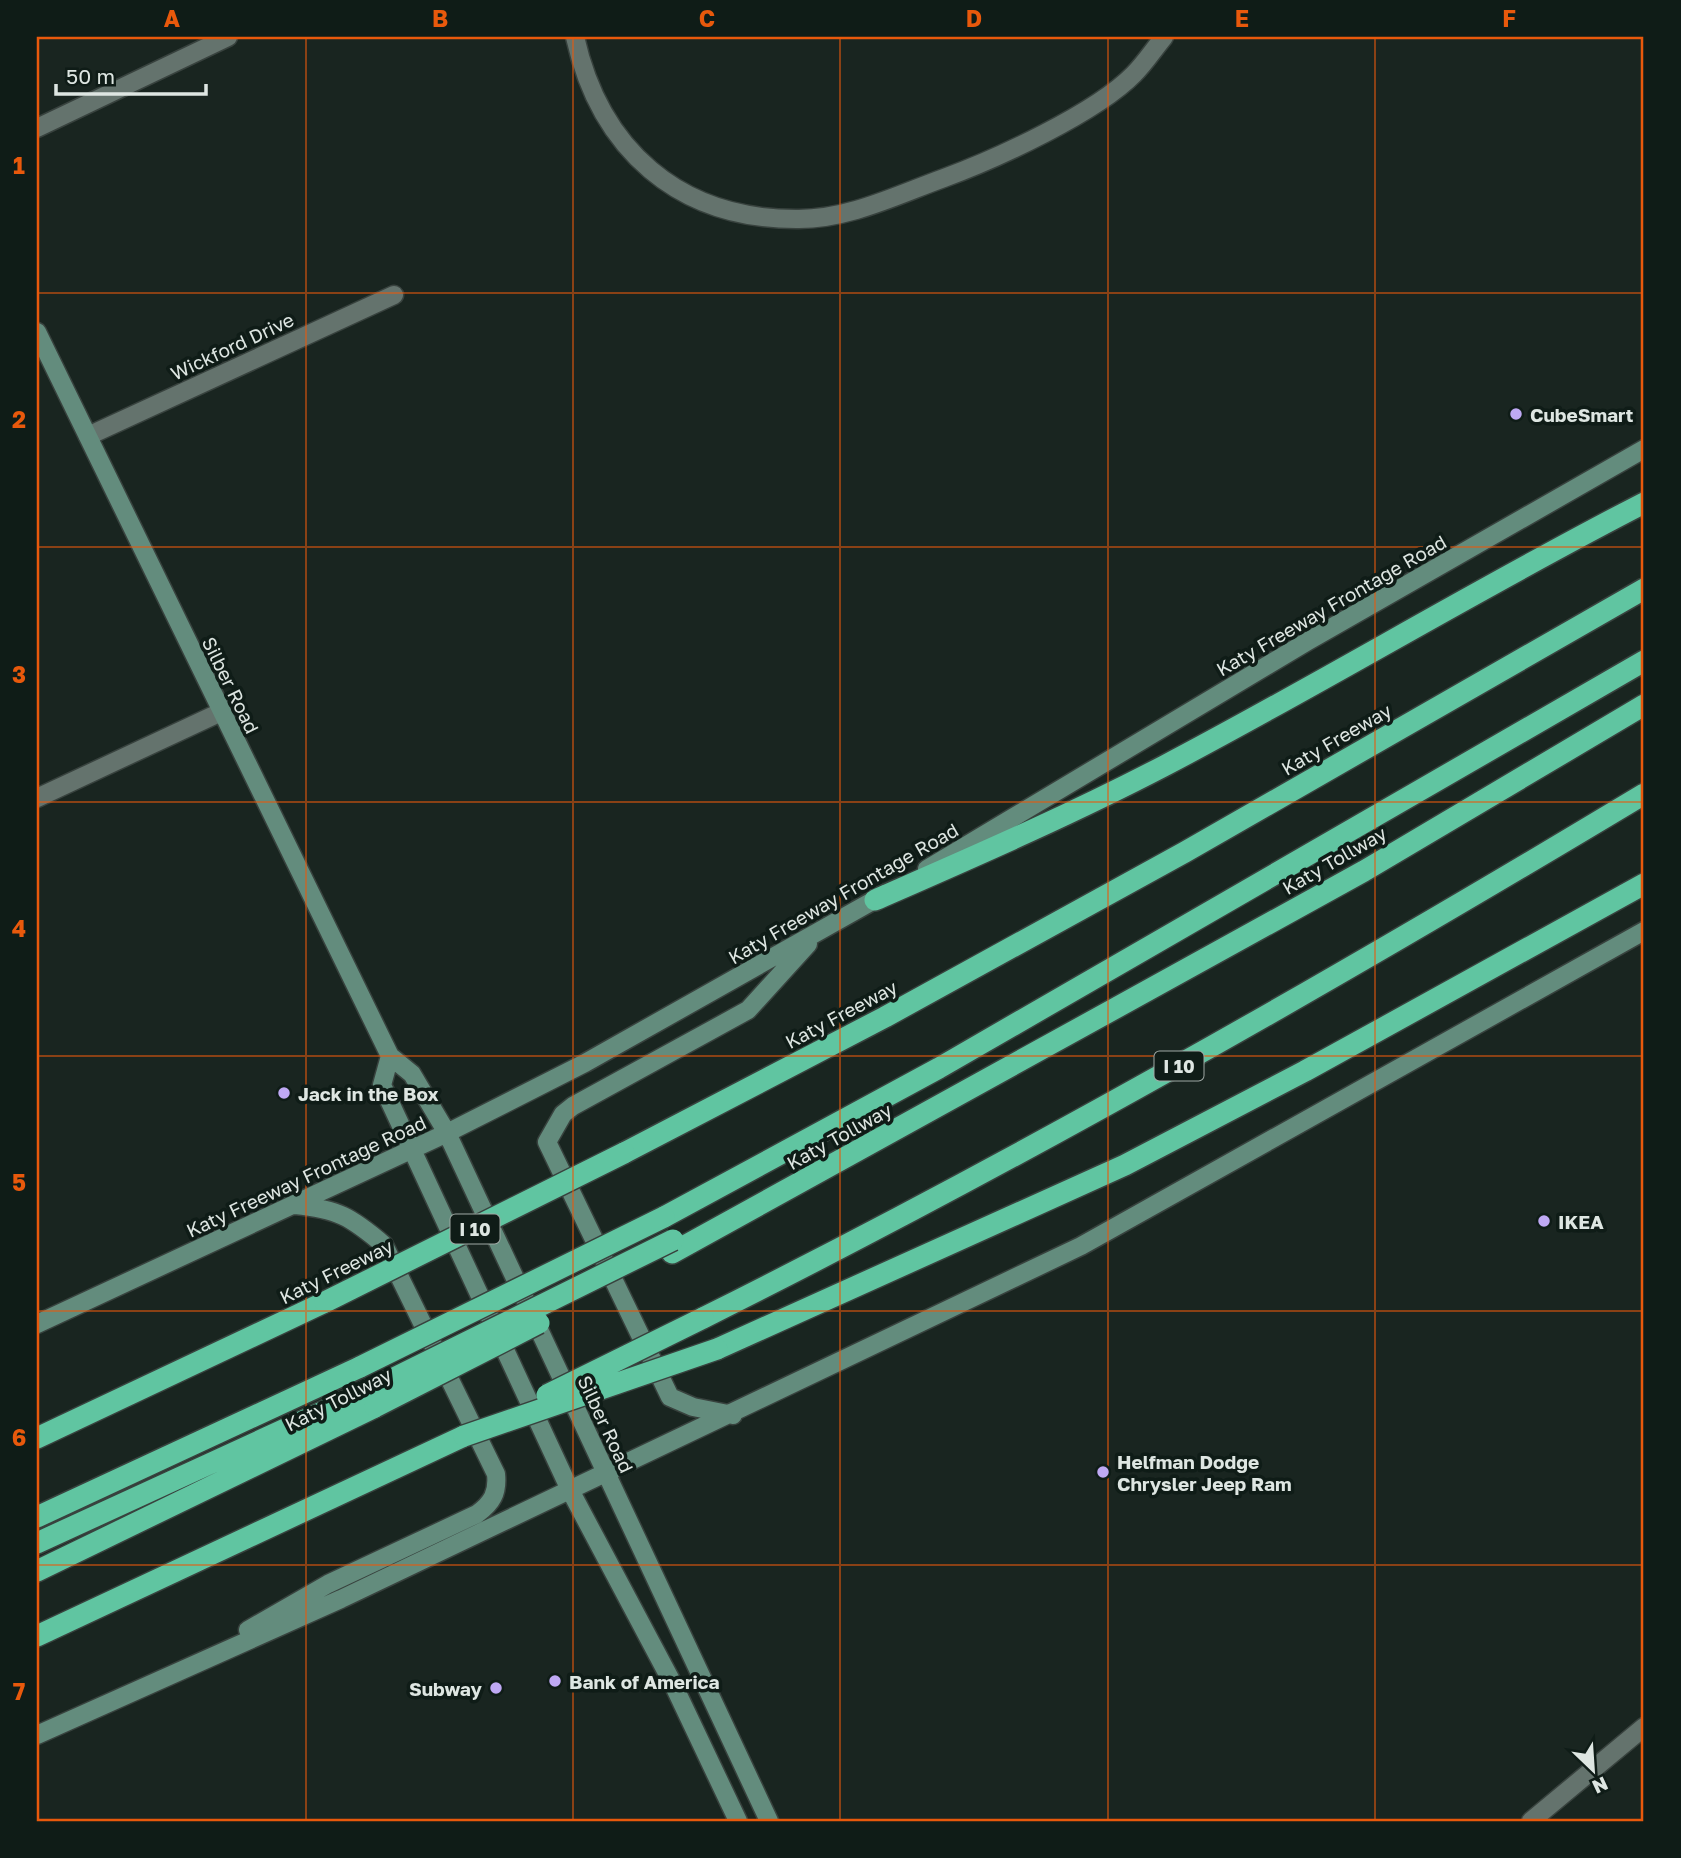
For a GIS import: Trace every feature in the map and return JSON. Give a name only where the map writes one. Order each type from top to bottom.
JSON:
[{"type":"highway","points":[[875,900],[1047,825],[1165,766],[1539,557],[1644,503]]},
{"type":"highway","name":"Katy Freeway","points":[[37,1438],[325,1303],[624,1153],[885,1017],[1161,865],[1644,589]]},
{"type":"highway","points":[[37,1517],[359,1367],[664,1217],[834,1127],[1644,661]]},
{"type":"highway","name":"Katy Tollway","points":[[37,1571],[673,1246],[1000,1073],[1364,871],[1644,705]]},
{"type":"highway","name":"I 10","points":[[37,1636],[464,1436],[925,1206],[1349,970],[1644,794]]},
{"type":"highway","points":[[464,1436],[717,1349],[1125,1165],[1305,1071],[1644,884]]},
{"type":"highway","points":[[37,1543],[372,1399]]},
{"type":"main road","name":"Silber Road","points":[[37,332],[390,1056],[412,1074],[447,1133],[768,1821]]},
{"type":"main road","name":"Katy Freeway Frontage Road","points":[[37,1324],[447,1133],[585,1063],[875,900],[1308,640],[1644,449]]},
{"type":"main road","points":[[733,1415],[694,1407],[670,1396],[547,1142],[564,1114],[573,1107],[748,1010],[820,931]]},
{"type":"main road","points":[[37,1735],[733,1415],[1081,1246],[1644,931]]},
{"type":"main road","points":[[390,1056],[382,1085],[570,1490],[673,1684],[738,1821]]},
{"type":"main road","points":[[163,1679],[328,1584],[477,1514],[488,1506],[497,1485],[496,1474],[384,1245],[358,1223],[329,1208],[295,1205]]},
{"type":"street","points":[[37,128],[228,37]]},
{"type":"street","points":[[575,37],[583,71],[595,101],[615,134],[649,169],[692,199],[740,213],[796,220],[847,213],[983,163],[1087,110],[1133,75],[1162,39]]},
{"type":"street","name":"Wickford Drive","points":[[88,436],[394,295]]},
{"type":"street","points":[[37,798],[221,712]]},
{"type":"street","points":[[1531,1821],[1644,1727]]},
{"type":"place","name":"CubeSmart","points":[[1516,414]]},
{"type":"place","name":"Jack in the Box","points":[[284,1093]]},
{"type":"place","name":"IKEA","points":[[1544,1221]]},
{"type":"place","name":"Helfman Dodge Chrysler Jeep Ram","points":[[1103,1472]]},
{"type":"place","name":"Bank of America","points":[[555,1681]]},
{"type":"place","name":"Subway","points":[[496,1688]]}]
